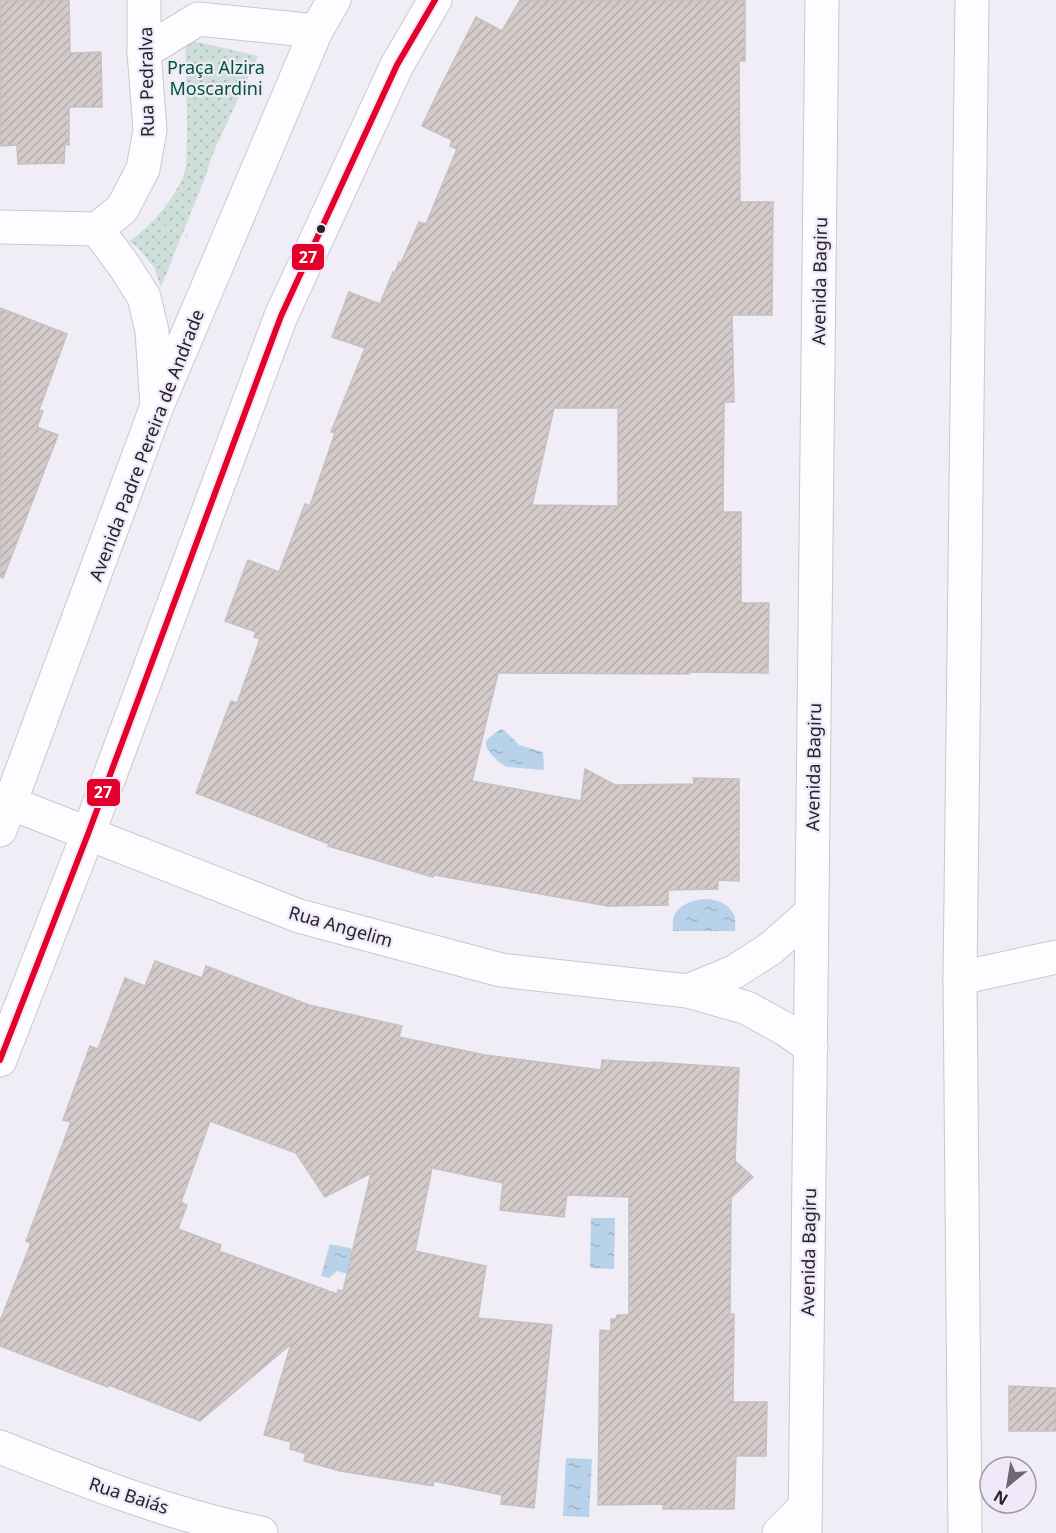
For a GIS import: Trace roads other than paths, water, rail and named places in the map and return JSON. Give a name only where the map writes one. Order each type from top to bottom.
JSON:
[{"type":"street","name":"Rua Pedralva","points":[[109,219],[143,169],[150,130],[144,52],[144,0]]},
{"type":"street","name":"Avenida Padre Pereira de Andrade","points":[[5,817],[157,406],[316,31],[334,0]]},
{"type":"street","points":[[0,1060],[88,834],[281,316],[397,65],[435,0]]},
{"type":"street","name":"Avenida Bagiru","points":[[805,1520],[822,0]]},
{"type":"street","points":[[965,1533],[960,978],[972,0]]},
{"type":"street","points":[[144,52],[193,10],[316,31]]},
{"type":"street","points":[[0,227],[109,219],[125,267],[144,297],[152,331],[157,406]]},
{"type":"street","name":"Rua Angelim","points":[[5,817],[88,834],[299,916],[501,970],[688,991],[747,1008],[785,1029],[811,1047]]},
{"type":"street","name":"Rua Angelim","points":[[688,991],[734,972],[770,949],[812,912]]},
{"type":"street","points":[[960,978],[1056,957]]},
{"type":"street","name":"Rua Baiás","points":[[0,1447],[112,1492],[225,1526],[261,1533]]},
{"type":"street","points":[[779,1533],[805,1520]]},
{"type":"water","points":[[501,729],[519,745],[543,752],[544,770],[507,767],[497,760],[490,753],[486,742]]},
{"type":"water","points":[[703,899],[716,901],[728,907],[735,917],[735,931],[673,931],[673,918],[676,912],[690,902]]},
{"type":"water","points":[[591,1218],[615,1218],[614,1269],[590,1268]]},
{"type":"water","points":[[330,1244],[373,1253],[366,1279],[337,1271],[329,1278],[321,1276]]},
{"type":"water","points":[[566,1458],[592,1459],[589,1517],[563,1516]]},
{"type":"park label","name":"Praça Alzira Moscardini","points":[[216,77]]}]
